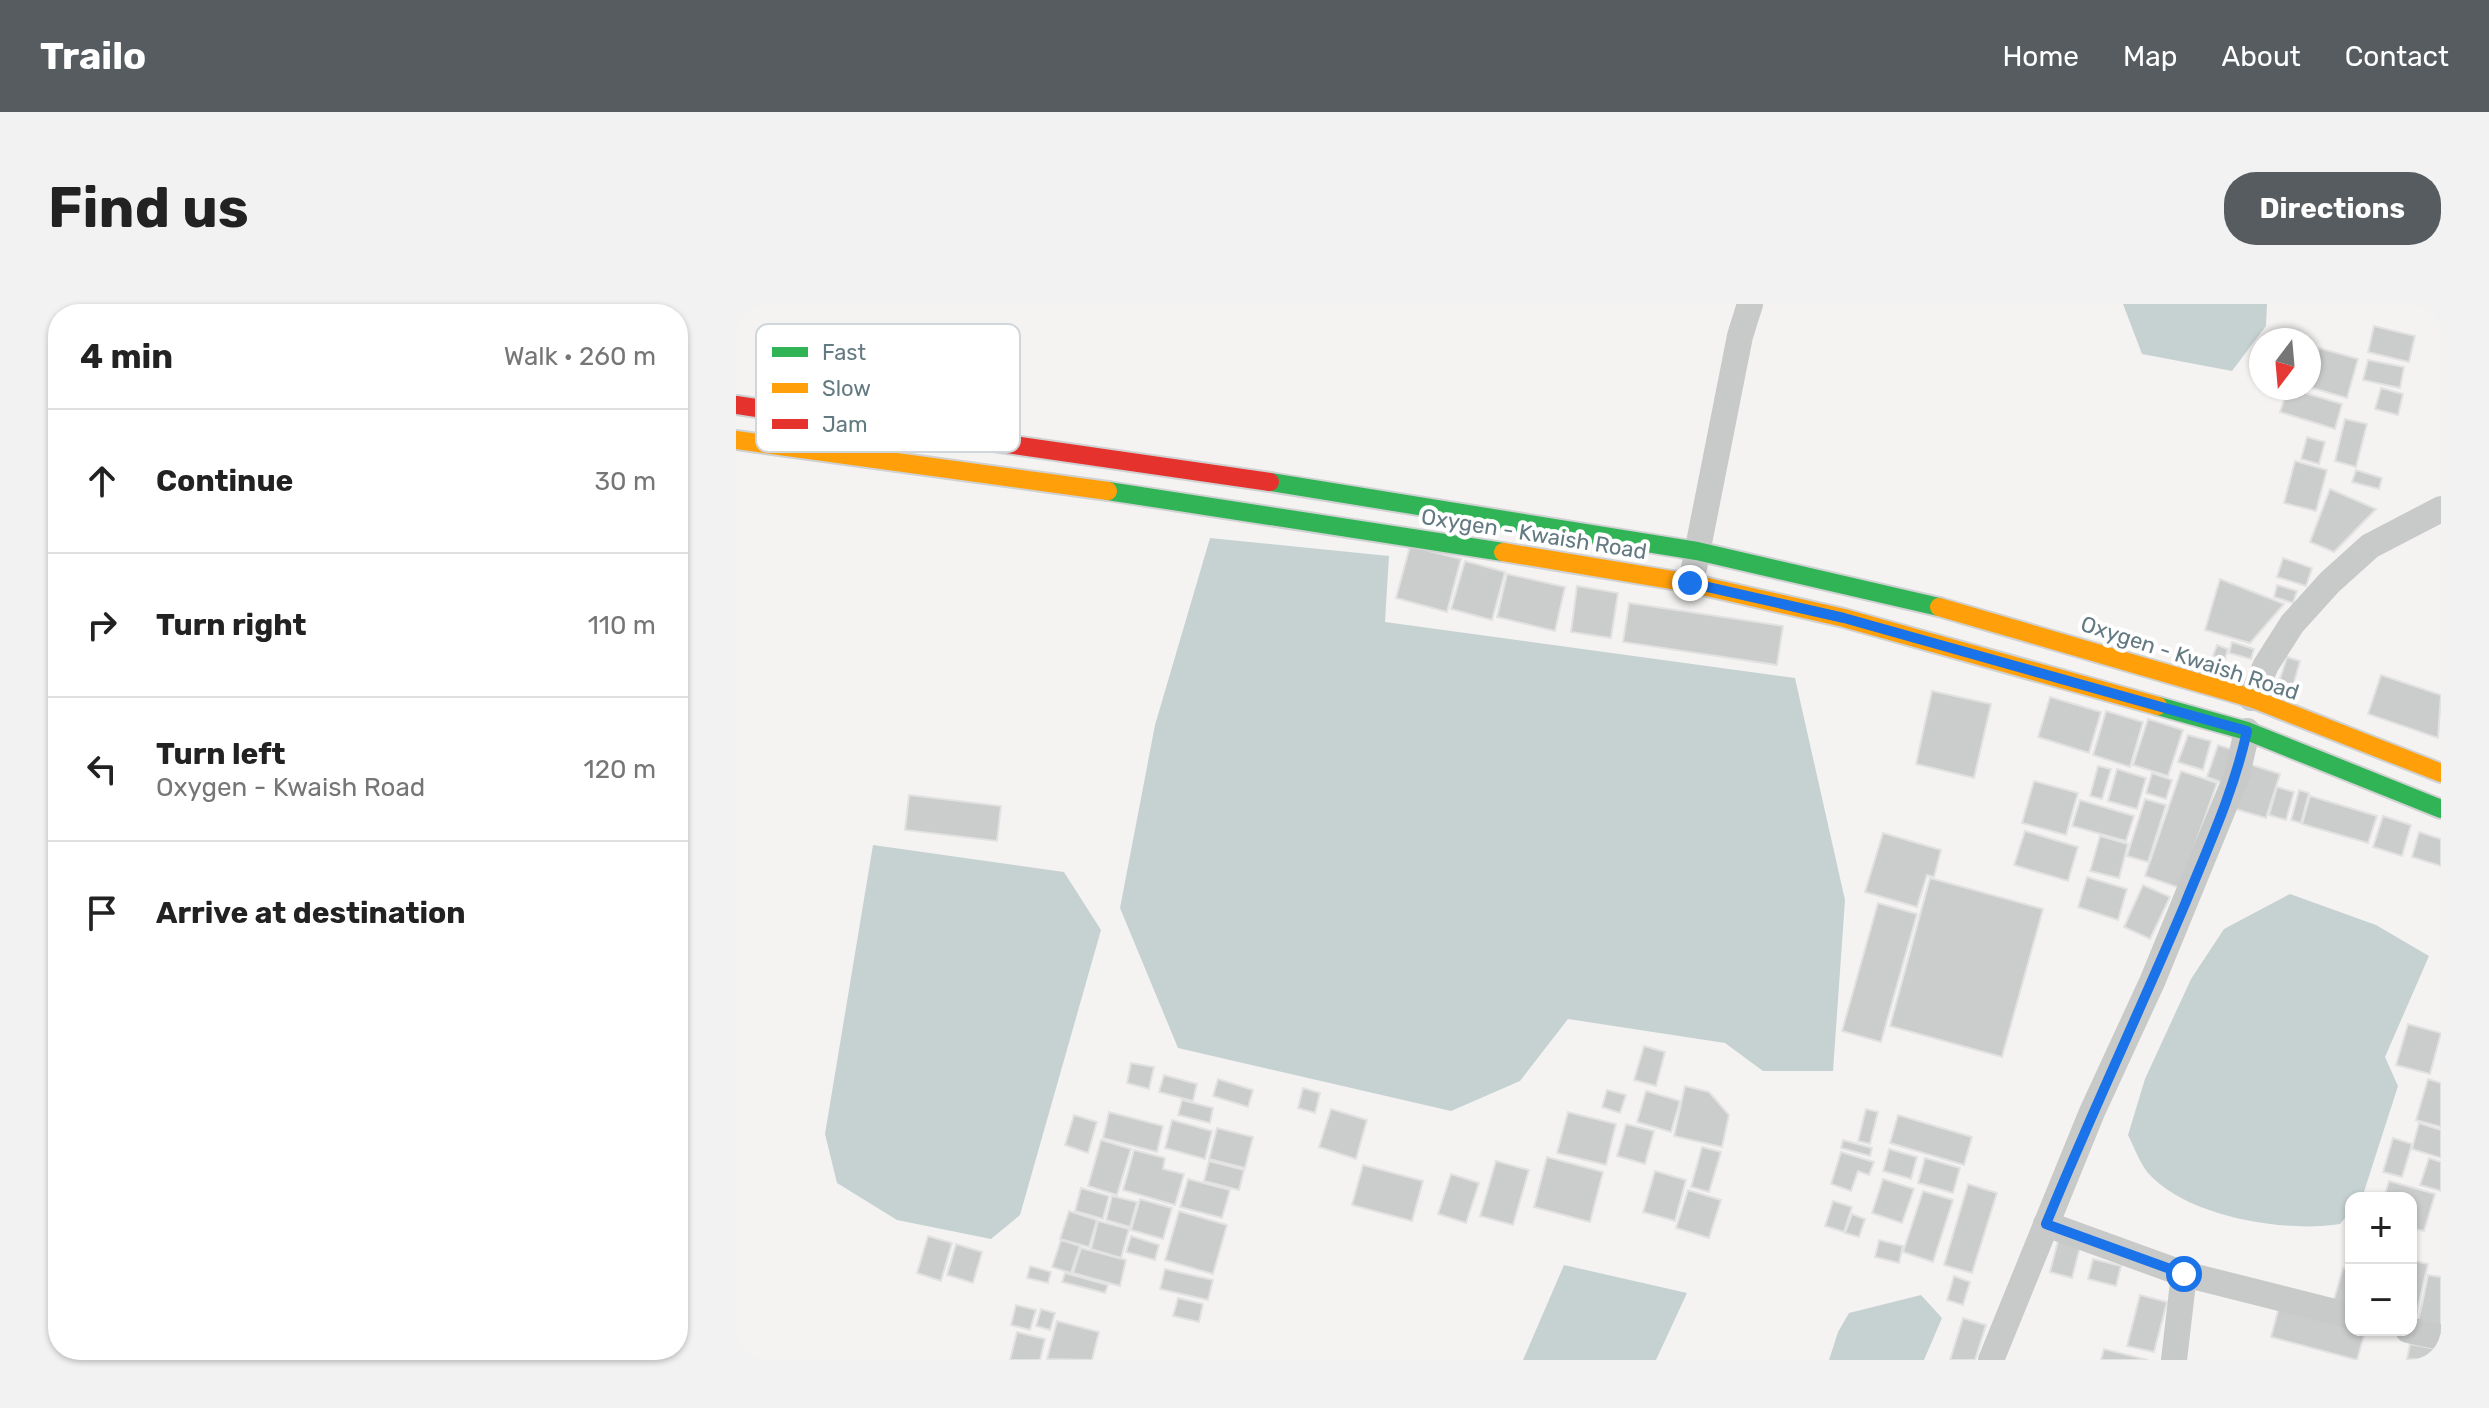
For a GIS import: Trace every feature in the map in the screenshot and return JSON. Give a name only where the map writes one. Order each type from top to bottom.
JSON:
[{"type":"main road","name":"Oxygen - Kwaish Road","points":[[736,405],[756,408]]},
{"type":"main road","name":"Oxygen - Kwaish Road","points":[[736,440],[756,443]]},
{"type":"main road","name":"Oxygen - Kwaish Road","points":[[1020,446],[1370,497],[1697,551],[1952,610],[2251,698],[2441,773]]},
{"type":"main road","name":"Oxygen - Kwaish Road","points":[[823,452],[1237,509],[1690,583],[1844,618],[2247,731],[2441,809]]},
{"type":"street","points":[[1690,583],[1740,336],[1750,304]]},
{"type":"street","points":[[2251,698],[2266,665],[2292,624],[2330,582],[2370,546],[2441,509]]},
{"type":"street","points":[[1991,1360],[2046,1224],[2214,834],[2237,775],[2247,731]]},
{"type":"street","points":[[2046,1224],[2184,1274],[2345,1314]]},
{"type":"street","points":[[2174,1360],[2184,1274]]},
{"type":"street","points":[[2417,1332],[2441,1337]]},
{"type":"shaded area","points":[[2123,304],[2267,304],[2266,326],[2249,328],[2249,348],[2232,371],[2142,354]]},
{"type":"shaded area","points":[[1210,538],[1389,556],[1385,622],[1795,678],[1845,900],[1833,1071],[1763,1071],[1725,1043],[1568,1019],[1520,1081],[1451,1111],[1178,1048],[1120,908],[1155,725]]},
{"type":"shaded area","points":[[873,845],[1064,872],[1101,930],[1020,1215],[991,1239],[897,1220],[837,1183],[825,1134]]},
{"type":"shaded area","points":[[2290,894],[2376,925],[2429,956],[2385,1057],[2398,1086],[2364,1192],[2345,1192],[2345,1218],[2340,1224],[2292,1226],[2265,1223],[2211,1211],[2187,1201],[2148,1173],[2128,1135],[2145,1079],[2191,979],[2224,929]]},
{"type":"shaded area","points":[[1564,1265],[1687,1293],[1656,1360],[1523,1360]]},
{"type":"shaded area","points":[[1921,1295],[1942,1318],[1924,1360],[1829,1360],[1838,1332],[1849,1313]]},
{"type":"building","points":[[2374,326],[2415,336],[2409,362],[2368,352]]},
{"type":"building","points":[[2321,349],[2358,359],[2347,398],[2321,390]]},
{"type":"building","points":[[2368,360],[2404,367],[2400,388],[2363,380]]},
{"type":"building","points":[[2381,388],[2403,394],[2398,415],[2375,409]]},
{"type":"building","points":[[2321,398],[2342,404],[2335,429],[2280,412],[2284,400]]},
{"type":"building","points":[[2345,419],[2367,424],[2356,467],[2335,461]]},
{"type":"building","points":[[2307,437],[2325,442],[2319,464],[2301,459]]},
{"type":"building","points":[[2295,461],[2327,470],[2316,511],[2284,503]]},
{"type":"building","points":[[2356,470],[2382,478],[2379,489],[2352,482]]},
{"type":"building","points":[[2330,489],[2376,509],[2334,552],[2310,542]]},
{"type":"building","points":[[1410,546],[1461,559],[1447,612],[1396,598]]},
{"type":"building","points":[[2283,558],[2312,568],[2306,586],[2277,577]]},
{"type":"building","points":[[1465,561],[1505,572],[1492,620],[1451,609]]},
{"type":"building","points":[[1507,574],[1565,587],[1555,631],[1497,617]]},
{"type":"building","points":[[2220,579],[2284,604],[2250,643],[2205,630]]},
{"type":"building","points":[[2277,585],[2297,591],[2293,603],[2274,597]]},
{"type":"building","points":[[1577,586],[1618,593],[1611,638],[1571,632]]},
{"type":"building","points":[[1629,603],[1783,626],[1777,665],[1623,642]]},
{"type":"building","points":[[2232,642],[2254,649],[2251,659],[2229,653]]},
{"type":"building","points":[[2217,645],[2228,649],[2225,659],[2213,656]]},
{"type":"building","points":[[2287,657],[2300,661],[2293,686],[2279,682]]},
{"type":"building","points":[[2381,675],[2441,695],[2438,738],[2368,714]]},
{"type":"building","points":[[1932,691],[1991,704],[1974,778],[1916,764]]},
{"type":"building","points":[[2050,697],[2101,712],[2089,753],[2038,737]]},
{"type":"building","points":[[2106,711],[2143,722],[2130,767],[2093,755]]},
{"type":"building","points":[[2148,719],[2183,730],[2168,776],[2133,765]]},
{"type":"building","points":[[2188,735],[2211,741],[2203,770],[2178,762]]},
{"type":"building","points":[[2218,745],[2234,750],[2223,783],[2207,777]]},
{"type":"building","points":[[2246,763],[2280,774],[2266,818],[2232,808]]},
{"type":"building","points":[[2098,766],[2111,769],[2102,799],[2090,796]]},
{"type":"building","points":[[2117,769],[2146,778],[2137,809],[2108,801]]},
{"type":"building","points":[[2181,771],[2217,783],[2180,888],[2145,876]]},
{"type":"building","points":[[2152,773],[2172,780],[2166,799],[2146,793]]},
{"type":"building","points":[[2034,781],[2078,793],[2066,835],[2022,823]]},
{"type":"building","points":[[2277,787],[2294,792],[2286,820],[2269,815]]},
{"type":"building","points":[[2299,790],[2309,793],[2301,823],[2291,820]]},
{"type":"building","points":[[909,795],[1001,806],[997,841],[905,830]]},
{"type":"building","points":[[2310,796],[2377,816],[2368,843],[2302,824]]},
{"type":"building","points":[[2145,799],[2166,805],[2148,862],[2127,856]]},
{"type":"building","points":[[2080,800],[2134,816],[2126,841],[2072,826]]},
{"type":"building","points":[[2383,816],[2411,825],[2402,856],[2373,847]]},
{"type":"building","points":[[2025,831],[2078,847],[2068,881],[2014,865]]},
{"type":"building","points":[[2419,832],[2441,839],[2441,866],[2412,857]]},
{"type":"building","points":[[1883,833],[1941,850],[1934,877],[1927,875],[1917,907],[1865,892]]},
{"type":"building","points":[[2100,836],[2128,844],[2119,878],[2090,871]]},
{"type":"building","points":[[2087,877],[2127,889],[2118,920],[2078,907]]},
{"type":"building","points":[[1930,878],[2043,909],[2002,1057],[1890,1026]]},
{"type":"building","points":[[2143,885],[2170,897],[2150,939],[2124,927]]},
{"type":"building","points":[[1878,903],[1917,914],[1881,1042],[1842,1031]]},
{"type":"building","points":[[2408,1024],[2441,1033],[2430,1074],[2396,1065]]},
{"type":"building","points":[[1644,1046],[1665,1052],[1656,1086],[1634,1080]]},
{"type":"building","points":[[1131,1063],[1154,1067],[1149,1089],[1127,1083]]},
{"type":"building","points":[[1164,1075],[1197,1084],[1193,1101],[1159,1092]]},
{"type":"building","points":[[1218,1079],[1253,1090],[1248,1107],[1213,1096]]},
{"type":"building","points":[[2428,1079],[2441,1083],[2441,1127],[2416,1120]]},
{"type":"building","points":[[1685,1086],[1709,1092],[1729,1115],[1722,1147],[1674,1136]]},
{"type":"building","points":[[1303,1088],[1320,1093],[1315,1113],[1298,1108]]},
{"type":"building","points":[[1607,1090],[1626,1095],[1620,1113],[1602,1107]]},
{"type":"building","points":[[1646,1091],[1680,1101],[1671,1132],[1637,1122]]},
{"type":"building","points":[[1182,1100],[1213,1108],[1210,1123],[1178,1115]]},
{"type":"building","points":[[1331,1109],[1367,1120],[1356,1159],[1319,1147]]},
{"type":"building","points":[[1866,1109],[1878,1112],[1870,1144],[1858,1141]]},
{"type":"building","points":[[1109,1112],[1163,1126],[1157,1152],[1103,1138]]},
{"type":"building","points":[[1568,1112],[1616,1124],[1606,1165],[1557,1153]]},
{"type":"building","points":[[1074,1115],[1097,1122],[1088,1153],[1065,1145]]},
{"type":"building","points":[[1898,1115],[1972,1137],[1964,1165],[1890,1143]]},
{"type":"building","points":[[1172,1120],[1212,1131],[1205,1159],[1165,1148]]},
{"type":"building","points":[[2419,1123],[2441,1130],[2441,1158],[2412,1149]]},
{"type":"building","points":[[1626,1124],[1654,1131],[1645,1164],[1617,1156]]},
{"type":"building","points":[[1217,1128],[1253,1137],[1245,1168],[1209,1159]]},
{"type":"building","points":[[2393,1138],[2412,1144],[2402,1177],[2383,1172]]},
{"type":"building","points":[[1101,1140],[1131,1149],[1117,1195],[1088,1186]]},
{"type":"building","points":[[1843,1140],[1872,1148],[1870,1156],[1841,1148]]},
{"type":"building","points":[[1702,1147],[1721,1152],[1709,1192],[1691,1187]]},
{"type":"building","points":[[1889,1149],[1917,1157],[1911,1179],[1883,1171]]},
{"type":"building","points":[[1134,1150],[1165,1158],[1163,1169],[1184,1174],[1175,1205],[1123,1190]]},
{"type":"building","points":[[1841,1152],[1874,1162],[1869,1175],[1858,1171],[1851,1191],[1831,1184]]},
{"type":"building","points":[[1547,1157],[1603,1172],[1590,1222],[1534,1207]]},
{"type":"building","points":[[1925,1158],[1960,1168],[1953,1193],[1918,1183]]},
{"type":"building","points":[[2429,1158],[2441,1162],[2441,1191],[2420,1185]]},
{"type":"building","points":[[1209,1161],[1244,1170],[1239,1190],[1204,1181]]},
{"type":"building","points":[[1496,1161],[1529,1170],[1513,1225],[1480,1216]]},
{"type":"building","points":[[1363,1165],[1423,1181],[1412,1221],[1352,1205]]},
{"type":"building","points":[[1655,1171],[1686,1180],[1675,1221],[1643,1212]]},
{"type":"building","points":[[1451,1174],[1479,1183],[1466,1223],[1438,1214]]},
{"type":"building","points":[[1188,1179],[1230,1190],[1222,1218],[1180,1207]]},
{"type":"building","points":[[1883,1179],[1914,1189],[1902,1223],[1872,1213]]},
{"type":"building","points":[[2389,1181],[2435,1194],[2424,1231],[2417,1229],[2417,1192],[2386,1192]]},
{"type":"building","points":[[1968,1184],[1997,1193],[1972,1273],[1944,1265]]},
{"type":"building","points":[[1081,1188],[1109,1196],[1103,1219],[1075,1211]]},
{"type":"building","points":[[1688,1190],[1721,1200],[1709,1238],[1676,1228]]},
{"type":"building","points":[[1923,1191],[1953,1200],[1933,1262],[1903,1252]]},
{"type":"building","points":[[1112,1196],[1137,1202],[1130,1227],[1106,1220]]},
{"type":"building","points":[[1140,1199],[1172,1208],[1163,1239],[1131,1230]]},
{"type":"building","points":[[1833,1201],[1852,1207],[1844,1232],[1825,1226]]},
{"type":"building","points":[[1069,1211],[1097,1220],[1089,1247],[1060,1239]]},
{"type":"building","points":[[1179,1211],[1227,1225],[1213,1274],[1165,1260]]},
{"type":"building","points":[[1852,1214],[1865,1219],[1859,1237],[1845,1233]]},
{"type":"building","points":[[1098,1221],[1129,1229],[1121,1258],[1091,1249]]},
{"type":"building","points":[[928,1236],[952,1243],[941,1281],[917,1273]]},
{"type":"building","points":[[1131,1236],[1159,1245],[1155,1260],[1126,1252]]},
{"type":"building","points":[[1061,1240],[1080,1246],[1071,1273],[1052,1267]]},
{"type":"building","points":[[1879,1240],[1903,1246],[1899,1263],[1875,1257]]},
{"type":"building","points":[[2058,1241],[2080,1247],[2072,1278],[2050,1272]]},
{"type":"building","points":[[956,1244],[982,1252],[973,1283],[947,1275]]},
{"type":"building","points":[[1081,1248],[1126,1260],[1120,1286],[1073,1273]]},
{"type":"building","points":[[2093,1259],[2121,1266],[2116,1286],[2088,1279]]},
{"type":"building","points":[[2417,1261],[2428,1264],[2417,1311]]},
{"type":"building","points":[[1030,1266],[1051,1272],[1048,1283],[1027,1278]]},
{"type":"building","points":[[2343,1268],[2345,1306],[2333,1303]]},
{"type":"building","points":[[1165,1269],[1213,1280],[1208,1300],[1160,1289]]},
{"type":"building","points":[[1065,1273],[1108,1285],[1105,1293],[1062,1282]]},
{"type":"building","points":[[2428,1275],[2441,1277],[2441,1334],[2417,1329]]},
{"type":"building","points":[[1954,1276],[1970,1282],[1963,1305],[1947,1300]]},
{"type":"building","points":[[2140,1295],[2167,1302],[2154,1352],[2127,1346]]},
{"type":"building","points":[[1178,1298],[1203,1304],[1199,1322],[1173,1316]]},
{"type":"building","points":[[1016,1305],[1036,1310],[1030,1330],[1011,1325]]},
{"type":"building","points":[[2279,1307],[2345,1326],[2345,1336],[2364,1336],[2357,1360],[2271,1337]]},
{"type":"building","points":[[1041,1309],[1055,1313],[1050,1330],[1036,1326]]},
{"type":"building","points":[[1963,1318],[1986,1325],[1975,1360],[1950,1360]]},
{"type":"building","points":[[1057,1321],[1099,1332],[1092,1360],[1047,1359]]},
{"type":"building","points":[[1017,1332],[1045,1339],[1040,1360],[1010,1360]]},
{"type":"building","points":[[2410,1344],[2441,1350],[2441,1360],[2407,1359]]},
{"type":"building","points":[[2104,1349],[2148,1360],[2101,1360]]},
{"type":"traffic: fast","points":[[1270,482],[1697,551],[1939,607]]},
{"type":"traffic: fast","points":[[1108,491],[1503,552]]},
{"type":"traffic: fast","points":[[2158,706],[2247,731],[2441,809]]},
{"type":"traffic: slow","points":[[736,440],[756,443]]},
{"type":"traffic: slow","points":[[824,452],[1108,491]]},
{"type":"traffic: slow","points":[[1503,552],[1690,583],[1844,618],[2158,706]]},
{"type":"traffic: slow","points":[[1939,607],[2251,698],[2441,773]]},
{"type":"traffic: jam","points":[[736,405],[756,408]]},
{"type":"traffic: jam","points":[[1020,446],[1270,482]]},
{"type":"route","points":[[1690,583],[1844,618],[2247,731],[2237,775],[2152,982],[2092,1112],[2046,1224],[2184,1274]]}]
